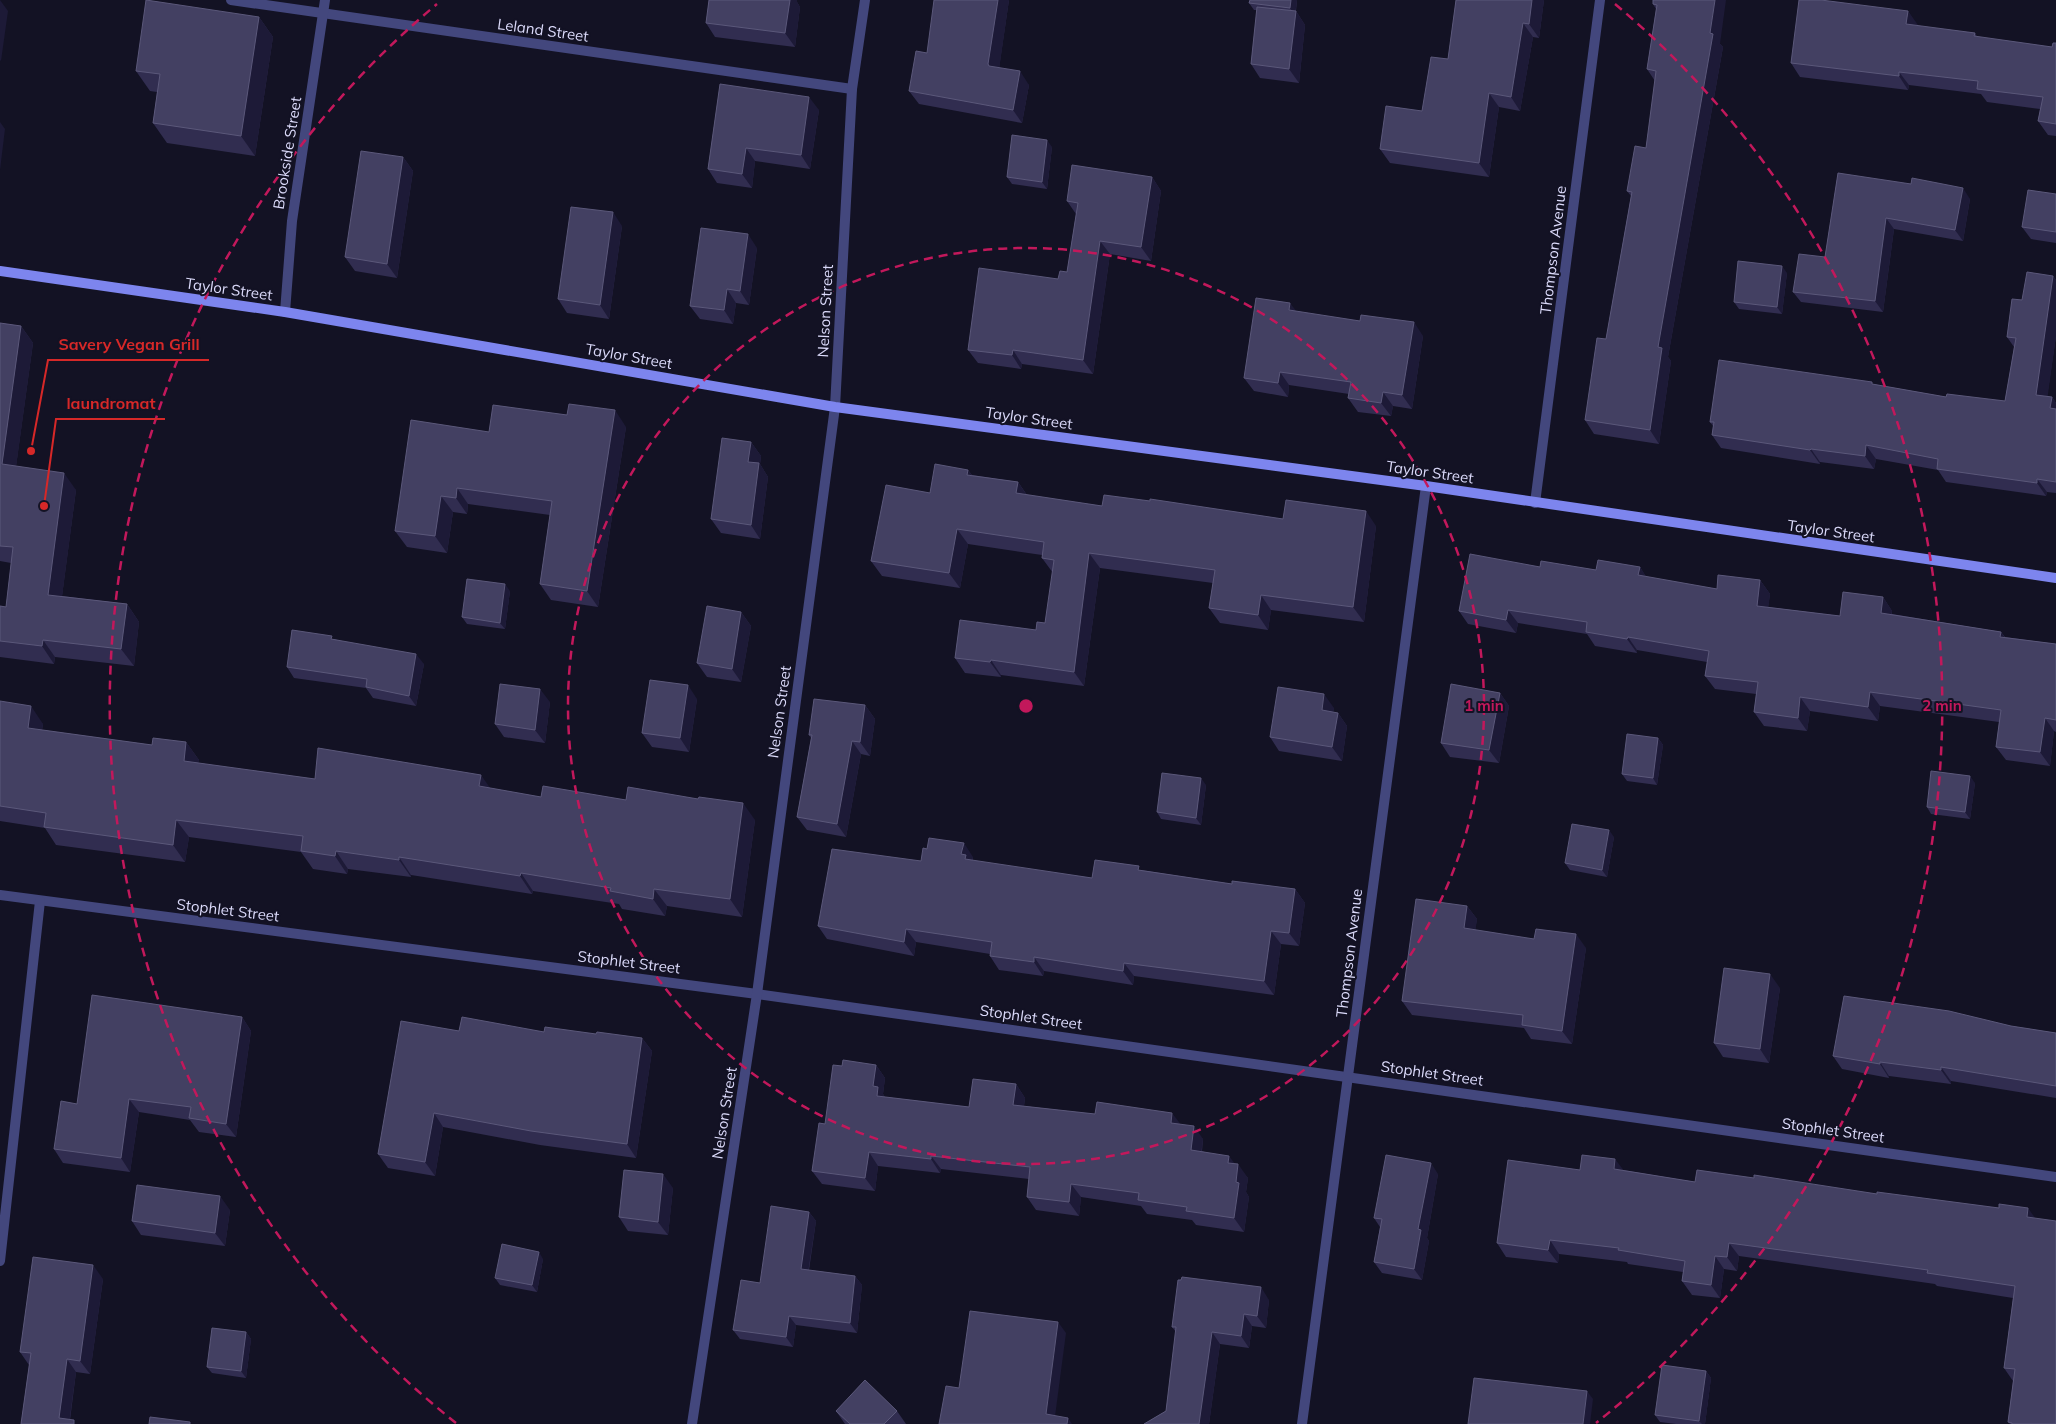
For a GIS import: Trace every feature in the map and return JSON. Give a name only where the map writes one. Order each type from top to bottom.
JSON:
[{"type":"main road","name":"Taylor Street","points":[[0,270],[285,312],[835,407],[1426,486],[2056,578]]},
{"type":"street","name":"Leland Street","points":[[231,0],[852,89]]},
{"type":"street","name":"Brookside Street","points":[[285,312],[292,221],[325,0]]},
{"type":"street","name":"Nelson Street","points":[[692,1424],[757,994],[835,407],[852,89],[865,0]]},
{"type":"street","name":"Thompson Avenue","points":[[1535,503],[1600,0]]},
{"type":"street","name":"Thompson Avenue","points":[[1302,1424],[1426,486]]},
{"type":"street","name":"Stophlet Street","points":[[0,895],[757,994],[2056,1177]]},
{"type":"street","points":[[0,1260],[40,901]]},
{"type":"building","points":[[146,0],[259,17],[241,136],[153,123],[160,74],[136,71]]},
{"type":"building","points":[[709,0],[790,0],[785,33],[706,23]]},
{"type":"building","points":[[934,0],[998,0],[988,64],[989,66],[1020,71],[1013,110],[909,91],[916,51],[927,53]]},
{"type":"building","points":[[1250,0],[1291,0],[1290,8],[1249,3]]},
{"type":"building","points":[[1456,0],[1532,0],[1529,24],[1523,23],[1511,97],[1489,93],[1479,163],[1380,149],[1386,106],[1422,111],[1431,57],[1448,59]]},
{"type":"building","points":[[1653,0],[1715,0],[1710,33],[1713,34],[1658,347],[1662,348],[1650,430],[1585,420],[1597,338],[1606,339],[1632,192],[1627,191],[1635,146],[1646,148],[1656,71],[1647,69],[1657,5],[1653,4]]},
{"type":"building","points":[[1799,0],[1821,0],[1908,11],[1906,24],[1975,33],[1974,36],[2052,47],[2053,43],[2056,43],[2056,124],[2038,121],[2043,97],[1977,89],[1978,81],[1899,72],[1899,76],[1791,63]]},
{"type":"building","points":[[1257,7],[1296,11],[1289,69],[1251,64]]},
{"type":"building","points":[[720,84],[809,97],[801,155],[746,148],[742,174],[708,169]]},
{"type":"building","points":[[1012,135],[1047,140],[1042,182],[1007,177]]},
{"type":"building","points":[[361,151],[403,157],[387,264],[345,257]]},
{"type":"building","points":[[1072,165],[1152,177],[1141,247],[1100,241],[1083,360],[1013,350],[1012,355],[968,350],[979,268],[1058,279],[1060,271],[1067,272],[1078,203],[1067,201]]},
{"type":"building","points":[[1838,173],[1911,184],[1912,178],[1963,188],[1955,230],[1886,218],[1875,301],[1793,292],[1799,254],[1825,257]]},
{"type":"building","points":[[2028,190],[2056,194],[2056,232],[2022,227]]},
{"type":"building","points":[[571,207],[613,212],[600,305],[558,299]]},
{"type":"building","points":[[701,228],[748,234],[740,291],[727,289],[724,310],[690,306]]},
{"type":"building","points":[[1738,261],[1782,266],[1777,307],[1734,302]]},
{"type":"building","points":[[2027,272],[2053,276],[2036,395],[2052,397],[2050,408],[2056,409],[2056,482],[2037,479],[2037,483],[1937,469],[1938,459],[1866,445],[1865,456],[1810,450],[1712,435],[1714,422],[1710,422],[1719,360],[1872,382],[1872,384],[1946,397],[1947,394],[2005,401],[2016,338],[2007,337],[2012,299],[2022,300]]},
{"type":"building","points":[[1256,298],[1290,303],[1289,310],[1360,321],[1361,315],[1414,322],[1402,395],[1383,392],[1381,403],[1348,398],[1351,382],[1280,372],[1278,383],[1244,378]]},
{"type":"building","points":[[0,323],[21,326],[2,464],[64,473],[48,595],[127,604],[121,649],[43,640],[42,646],[0,641],[0,606],[6,607],[13,547],[0,546]]},
{"type":"building","points":[[569,404],[615,410],[587,591],[540,584],[552,501],[457,488],[456,498],[441,496],[435,536],[395,531],[411,420],[489,432],[493,405],[567,415]]},
{"type":"building","points":[[722,438],[751,442],[748,462],[759,463],[751,525],[711,519]]},
{"type":"building","points":[[935,464],[968,470],[967,475],[1018,482],[1016,493],[1102,506],[1104,495],[1150,501],[1150,499],[1283,519],[1286,500],[1366,511],[1353,607],[1261,595],[1258,615],[1209,608],[1215,570],[1089,553],[1074,672],[991,660],[990,662],[955,658],[960,620],[1036,630],[1037,622],[1045,623],[1054,560],[1042,558],[1044,542],[957,529],[949,573],[871,561],[886,485],[930,493]]},
{"type":"building","points":[[1470,554],[1540,567],[1541,561],[1596,570],[1598,560],[1640,567],[1638,575],[1717,589],[1718,575],[1760,580],[1757,606],[1840,616],[1843,592],[1883,597],[1881,613],[2001,632],[2000,637],[2056,644],[2056,720],[2045,718],[2040,752],[1996,747],[2001,710],[1870,692],[1868,707],[1800,697],[1798,718],[1754,712],[1758,682],[1705,676],[1709,651],[1586,632],[1587,622],[1508,610],[1506,620],[1459,611]]},
{"type":"building","points":[[467,579],[505,584],[500,623],[462,617]]},
{"type":"building","points":[[707,606],[741,612],[732,669],[697,663]]},
{"type":"building","points":[[292,630],[332,636],[331,639],[416,654],[409,696],[366,687],[367,679],[287,667]]},
{"type":"building","points":[[650,680],[688,685],[680,738],[642,733]]},
{"type":"building","points":[[500,684],[540,689],[535,730],[495,724]]},
{"type":"building","points":[[1451,684],[1500,693],[1489,750],[1441,743]]},
{"type":"building","points":[[1278,687],[1324,694],[1322,710],[1338,713],[1332,747],[1270,737]]},
{"type":"building","points":[[814,699],[865,705],[860,742],[852,741],[837,824],[797,817],[812,735],[809,735]]},
{"type":"building","points":[[0,701],[31,706],[28,728],[152,745],[153,738],[186,742],[184,761],[315,779],[318,748],[481,775],[479,786],[541,797],[543,786],[626,800],[628,787],[698,799],[699,797],[743,803],[730,899],[654,889],[653,899],[610,891],[611,888],[521,873],[520,876],[399,857],[399,860],[336,851],[335,856],[301,851],[303,836],[176,820],[173,845],[44,827],[46,813],[0,806]]},
{"type":"building","points":[[1627,734],[1658,738],[1653,778],[1622,774]]},
{"type":"building","points":[[1931,771],[1970,776],[1965,812],[1927,807]]},
{"type":"building","points":[[1162,773],[1201,778],[1196,818],[1157,812]]},
{"type":"building","points":[[1572,824],[1609,830],[1602,870],[1565,863]]},
{"type":"building","points":[[929,838],[964,843],[961,854],[966,855],[965,859],[1092,878],[1095,860],[1139,866],[1138,870],[1232,884],[1232,881],[1295,889],[1289,933],[1271,931],[1264,981],[1124,963],[1123,971],[1034,957],[1034,962],[990,956],[992,942],[906,929],[904,942],[818,926],[832,849],[921,861],[923,848],[927,849]]},
{"type":"building","points":[[1416,899],[1467,906],[1464,928],[1534,939],[1536,929],[1576,934],[1562,1031],[1522,1025],[1523,1015],[1402,1001]]},
{"type":"building","points":[[1724,968],[1770,974],[1760,1049],[1714,1043]]},
{"type":"building","points":[[92,995],[242,1017],[226,1124],[189,1118],[191,1107],[129,1099],[121,1158],[54,1149],[61,1101],[77,1104]]},
{"type":"building","points":[[1844,996],[1949,1011],[2011,1026],[2056,1033],[2056,1086],[1941,1067],[1941,1070],[1880,1062],[1880,1064],[1833,1056]]},
{"type":"building","points":[[462,1017],[544,1032],[545,1027],[642,1038],[627,1144],[531,1131],[434,1113],[425,1162],[378,1154],[401,1021],[459,1031]]},
{"type":"building","points":[[843,1060],[876,1065],[873,1086],[878,1087],[877,1096],[969,1107],[973,1079],[1016,1084],[1013,1105],[1095,1114],[1097,1102],[1172,1113],[1171,1123],[1194,1126],[1191,1150],[1229,1156],[1228,1163],[1238,1164],[1236,1182],[1239,1183],[1234,1218],[1186,1211],[1187,1207],[1138,1200],[1139,1193],[1071,1184],[1069,1202],[1027,1197],[1030,1167],[931,1156],[931,1159],[869,1152],[865,1178],[812,1171],[819,1123],[825,1124],[833,1065],[842,1066]]},
{"type":"building","points":[[1386,1155],[1431,1163],[1418,1229],[1421,1230],[1414,1269],[1374,1262],[1382,1219],[1374,1218]]},
{"type":"building","points":[[1582,1155],[1615,1159],[1614,1169],[1695,1182],[1697,1170],[1754,1178],[1754,1175],[1877,1194],[1877,1192],[1999,1208],[1999,1204],[2028,1208],[2027,1217],[2056,1221],[2056,1424],[2012,1424],[2008,1422],[2015,1369],[2004,1368],[2015,1286],[1927,1273],[1928,1270],[1729,1243],[1727,1257],[1715,1256],[1711,1285],[1682,1281],[1685,1261],[1618,1250],[1619,1248],[1550,1240],[1548,1250],[1497,1243],[1508,1160],[1580,1170]]},
{"type":"building","points":[[624,1170],[663,1174],[658,1222],[619,1217]]},
{"type":"building","points":[[137,1185],[220,1196],[215,1233],[132,1221]]},
{"type":"building","points":[[771,1206],[809,1212],[801,1269],[855,1276],[850,1323],[789,1316],[786,1337],[733,1330],[741,1280],[760,1283]]},
{"type":"building","points":[[502,1244],[539,1252],[532,1285],[495,1278]]},
{"type":"building","points":[[33,1257],[93,1265],[80,1361],[67,1359],[59,1418],[74,1420],[74,1424],[21,1424],[31,1353],[20,1352]]},
{"type":"building","points":[[1182,1277],[1261,1287],[1257,1316],[1244,1314],[1241,1336],[1212,1332],[1199,1424],[1144,1424],[1166,1411],[1176,1327],[1172,1327],[1178,1280],[1181,1280]]},
{"type":"building","points":[[970,1311],[1058,1322],[1046,1414],[1068,1418],[1067,1424],[939,1424],[946,1386],[959,1388]]},
{"type":"building","points":[[212,1328],[246,1332],[241,1371],[207,1367]]},
{"type":"building","points":[[1662,1365],[1706,1371],[1699,1421],[1655,1415]]},
{"type":"building","points":[[1474,1378],[1587,1391],[1583,1424],[1468,1424]]},
{"type":"building","points":[[865,1380],[897,1411],[884,1424],[850,1424],[836,1411]]},
{"type":"building","points":[[150,1417],[190,1422],[190,1424],[149,1424]]},
{"type":"place","name":"Savery Vegan Grill","points":[[31,451]]},
{"type":"place","name":"laundromat","points":[[44,506]]}]
